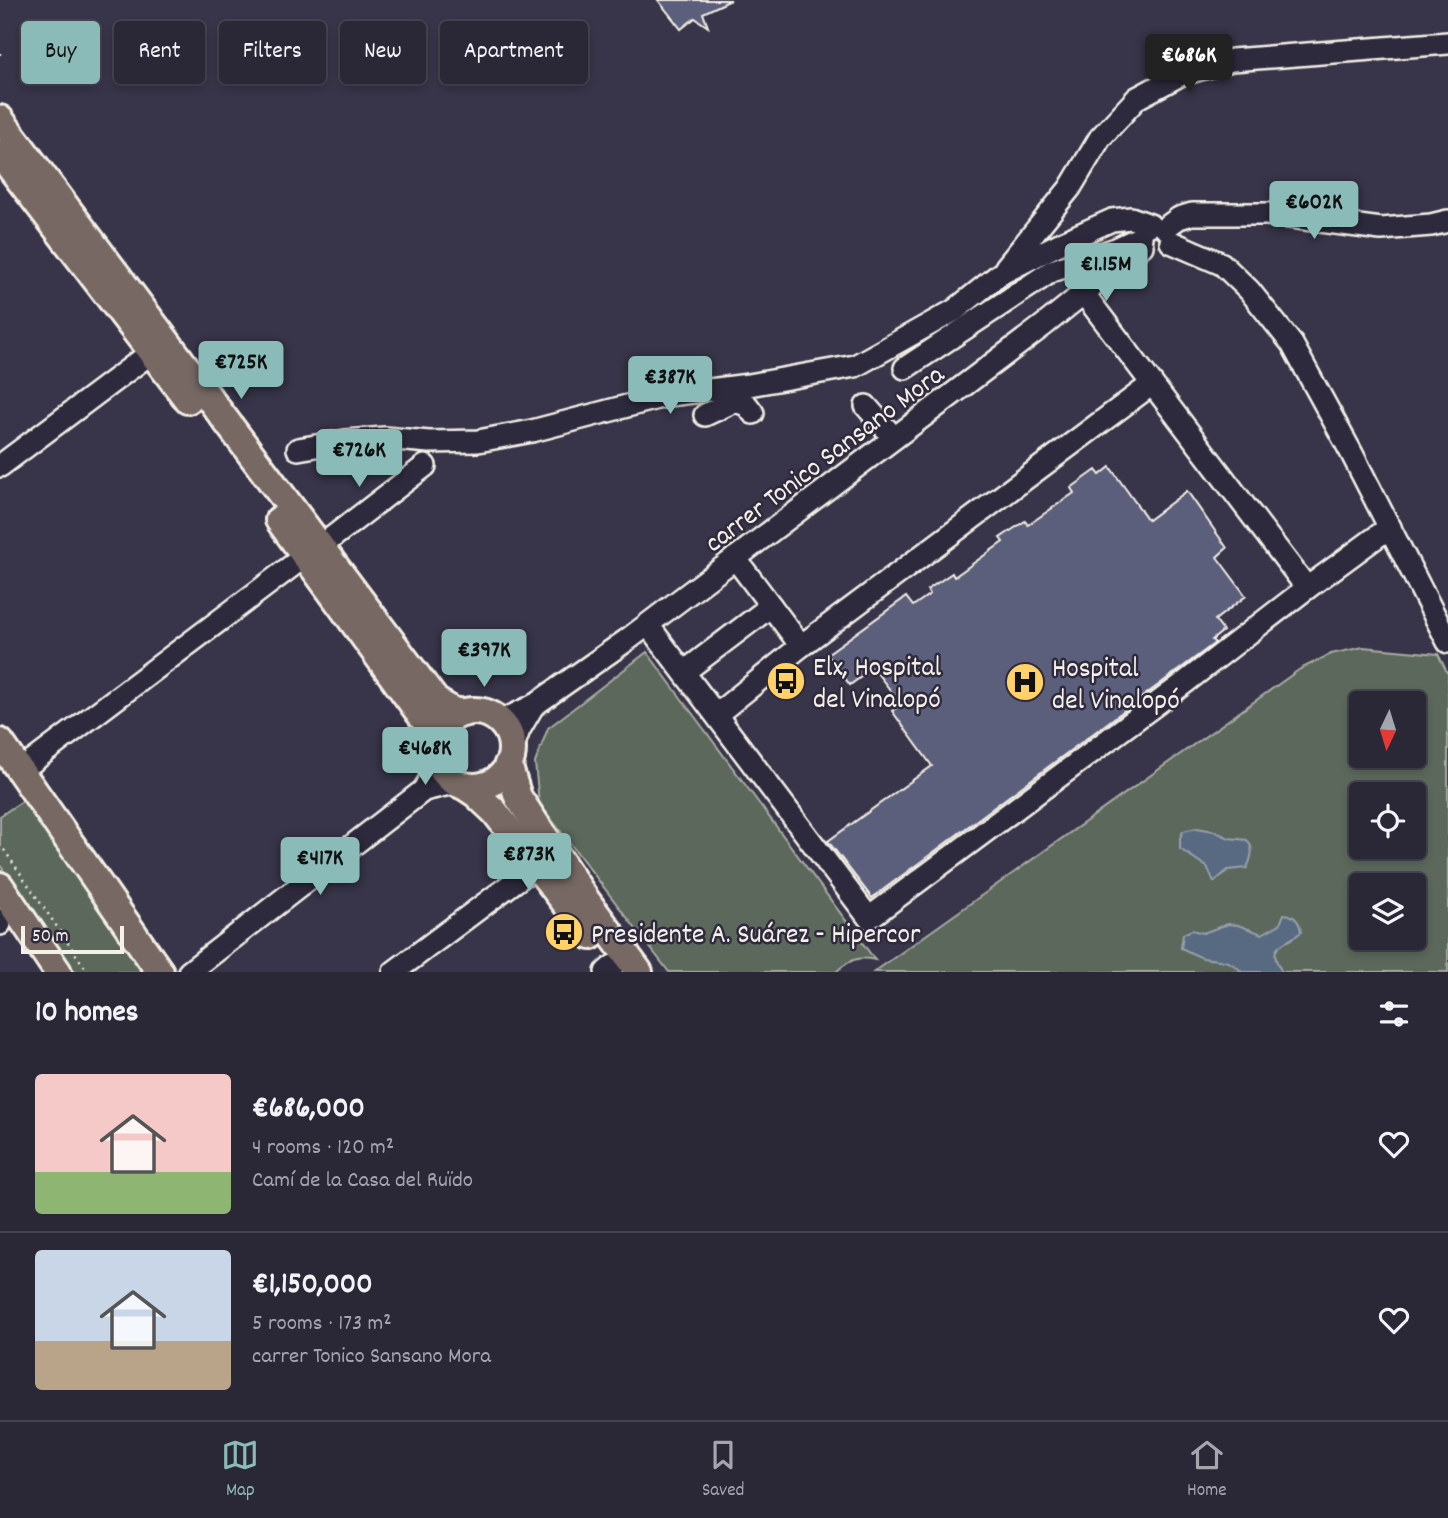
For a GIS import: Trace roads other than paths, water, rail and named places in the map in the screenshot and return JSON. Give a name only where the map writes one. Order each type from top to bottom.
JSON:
[{"type":"main road","points":[[0,119],[313,551],[426,722],[443,772],[476,794],[495,812],[612,970]]},
{"type":"main road","points":[[0,154],[152,352],[436,701],[453,711],[478,712],[496,719],[508,732],[512,744],[510,759],[518,797],[586,900],[639,972]]},
{"type":"main road","points":[[436,752],[438,736],[444,725],[463,713]]},
{"type":"main road","points":[[0,742],[160,972]]},
{"type":"main road","points":[[461,785],[489,785],[499,778],[510,759]]},
{"type":"main road","points":[[1,905],[56,971]]},
{"type":"street","points":[[298,450],[345,441],[384,438],[429,442],[478,441],[556,425],[669,395],[749,386],[855,366],[955,310],[1000,274],[1070,188],[1100,138],[1137,99],[1181,75],[1232,60],[1448,43]]},
{"type":"street","points":[[905,368],[1052,271],[1154,236],[1179,218],[1192,214],[1267,214],[1381,229],[1448,221]]},
{"type":"street","points":[[1000,274],[1112,220],[1131,218],[1154,236],[1222,264],[1249,290],[1292,344],[1448,642]]},
{"type":"street","name":"carrer Tonico Sansano Mora","points":[[496,719],[508,718],[533,706],[648,625],[1084,294],[1154,236]]},
{"type":"street","points":[[1084,294],[1307,588]]},
{"type":"street","points":[[0,466],[152,352]]},
{"type":"street","points":[[717,714],[801,646],[1152,384]]},
{"type":"street","points":[[705,415],[734,401],[747,405],[753,412]]},
{"type":"street","points":[[866,406],[894,438]]},
{"type":"street","points":[[20,771],[425,466]]},
{"type":"street","points":[[648,625],[869,918],[1390,527]]},
{"type":"street","points":[[735,558],[801,646]]},
{"type":"street","points":[[684,672],[771,606]]},
{"type":"street","points":[[627,640],[661,643]]},
{"type":"street","name":"carrer Tonico Sansano Mora","points":[[510,759],[519,730],[533,706]]},
{"type":"street","points":[[189,972],[424,790],[432,775],[436,752]]},
{"type":"street","points":[[424,790],[461,785]]},
{"type":"street","points":[[394,972],[537,866]]},
{"type":"water","points":[[1197,828],[1214,831],[1229,838],[1247,840],[1252,850],[1247,868],[1228,870],[1214,882],[1207,867],[1180,849],[1183,831]]},
{"type":"water","points":[[1284,914],[1296,920],[1301,932],[1276,950],[1277,963],[1282,972],[1242,972],[1228,962],[1203,958],[1181,948],[1183,934],[1192,930],[1203,933],[1228,924],[1262,934],[1280,924]]},
{"type":"place","name":"Elx, Hospital del Vinalopó","points":[[786,681]]},
{"type":"place","name":"Hospital del Vinalopó","points":[[1025,682]]},
{"type":"place","name":"Presidente A. Suárez - Hipercor","points":[[564,932]]}]
